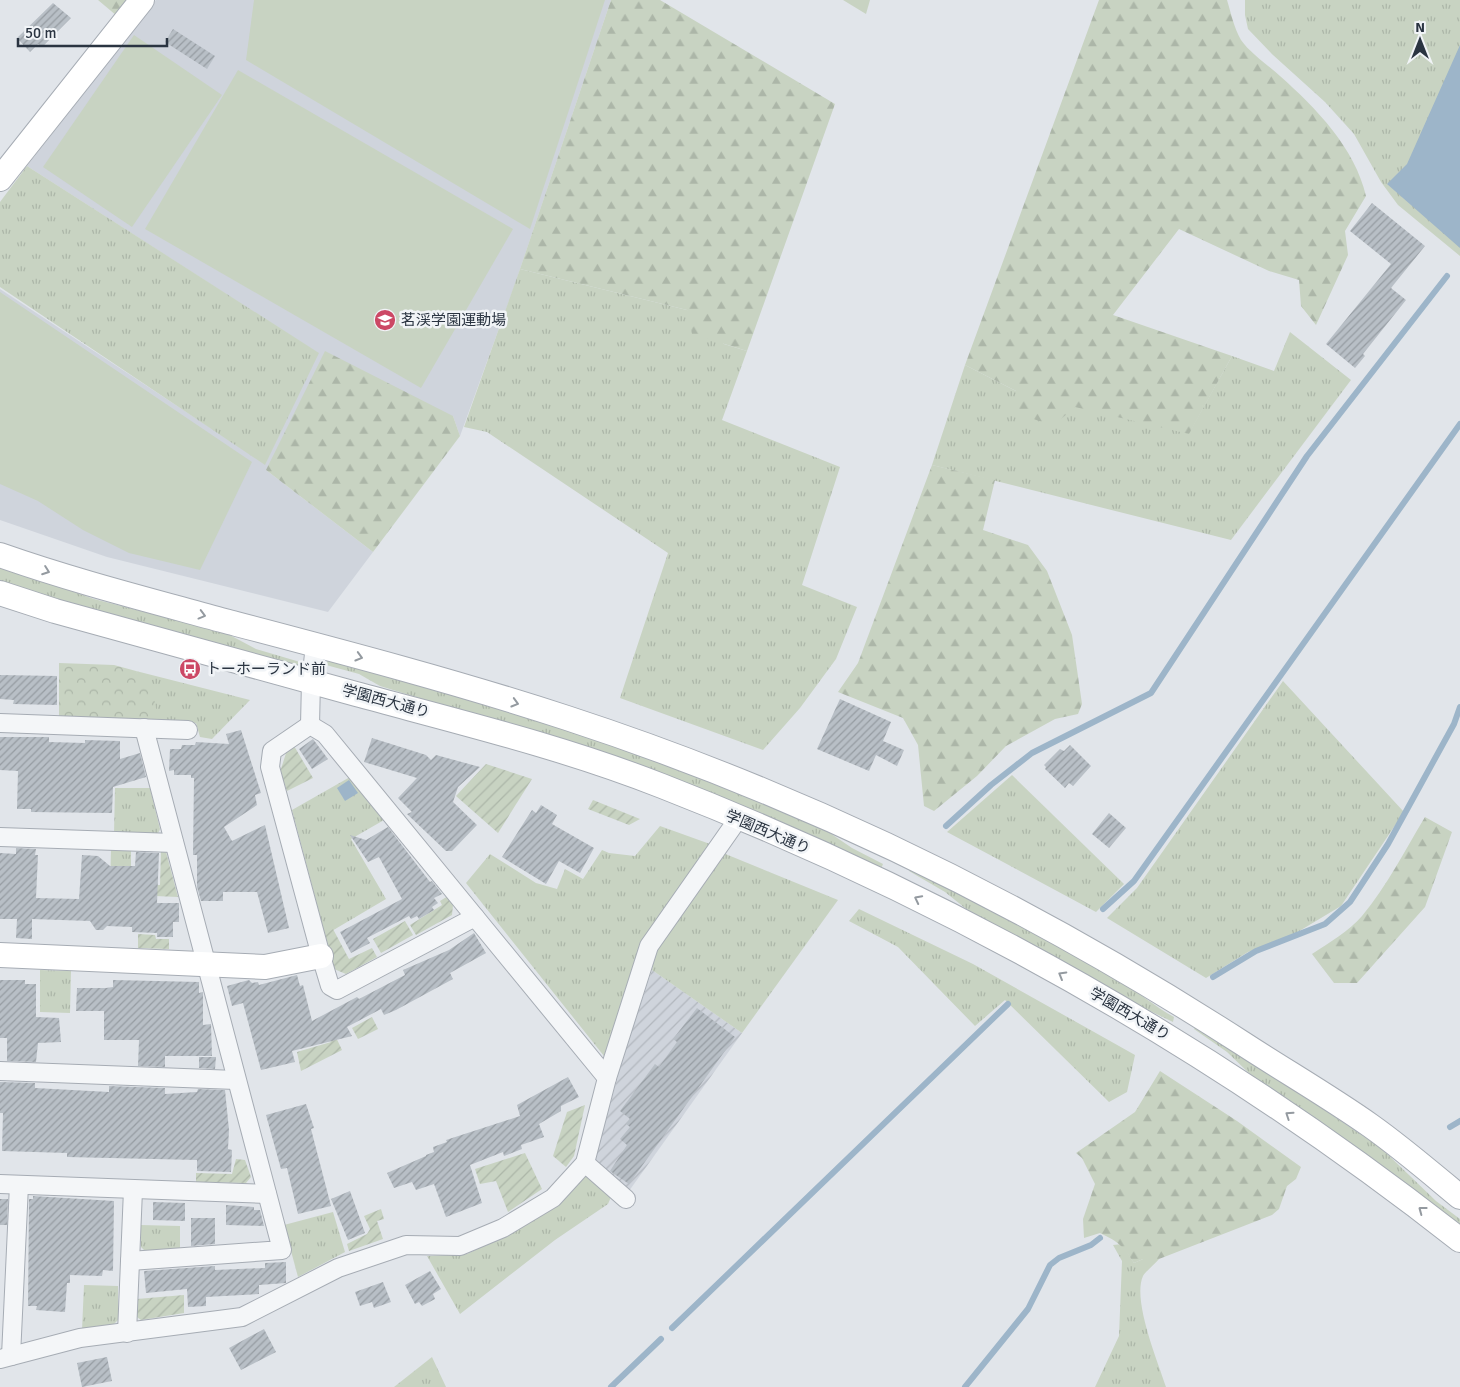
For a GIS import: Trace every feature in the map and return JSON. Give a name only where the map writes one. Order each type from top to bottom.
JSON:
[{"type":"main road","points":[[0,179],[142,0]]},
{"type":"main road","points":[[0,555],[61,577],[315,645],[565,717],[672,754],[753,786],[906,853],[988,893],[1073,940],[1193,1011],[1372,1127],[1460,1197]]},
{"type":"main road","name":"学園西大通り","points":[[0,593],[55,612],[561,751],[661,786],[901,890],[1037,961],[1172,1038],[1347,1155],[1460,1240]]},
{"type":"main road","points":[[0,955],[265,967],[321,956]]},
{"type":"street","points":[[310,725],[311,681],[315,645]]},
{"type":"street","points":[[0,723],[188,730]]},
{"type":"street","points":[[310,725],[325,734],[608,1078]]},
{"type":"street","points":[[310,725],[272,751],[270,767],[330,986],[337,990],[474,917]]},
{"type":"street","points":[[130,1261],[282,1250],[144,728]]},
{"type":"street","points":[[19,1184],[5,1357],[80,1338],[242,1317],[338,1268],[406,1245],[460,1246],[502,1228],[553,1198],[585,1163],[608,1078],[649,946],[738,819]]},
{"type":"street","points":[[0,836],[174,843]]},
{"type":"street","points":[[0,1071],[236,1080]]},
{"type":"street","points":[[585,1163],[626,1199]]},
{"type":"street","points":[[0,1184],[267,1194]]},
{"type":"street","points":[[127,1333],[133,1190]]},
{"type":"shaded area","name":"茗渓学園運動場","points":[[156,0],[611,0],[514,287],[460,436],[453,416],[266,470],[373,552],[328,612],[107,557],[0,520],[0,289],[265,464],[318,353],[27,166]]},
{"type":"shaded area","points":[[652,970],[742,1033],[629,1191],[594,1164],[623,1057]]},
{"type":"green space","points":[[98,0],[129,0],[117,16]]},
{"type":"green space","points":[[254,0],[605,0],[530,229],[246,60]]},
{"type":"green space","points":[[611,0],[660,0],[835,104],[747,351],[692,334],[687,310],[520,269]]},
{"type":"green space","points":[[843,0],[870,0],[866,14]]},
{"type":"green space","points":[[1099,0],[1227,0],[1241,40],[1320,115],[1343,145],[1353,162],[1361,178],[1366,196],[1345,231],[1348,255],[1316,325],[1301,306],[1299,280],[1269,271],[1179,229],[1113,315],[1232,356],[1189,434],[1075,407],[1053,426],[1017,413],[1016,391],[965,365]]},
{"type":"green space","points":[[1245,0],[1460,0],[1460,256],[1398,205],[1381,182],[1354,134],[1325,102],[1273,55],[1248,29],[1245,15]]},
{"type":"green space","points":[[134,35],[222,95],[132,227],[43,167]]},
{"type":"green space","points":[[238,70],[513,229],[421,388],[145,229]]},
{"type":"green space","points":[[27,166],[319,353],[265,465],[0,287],[0,202]]},
{"type":"green space","points":[[520,269],[687,310],[724,344],[747,351],[722,420],[840,467],[802,585],[857,607],[836,659],[800,708],[763,750],[620,698],[668,553],[487,432],[464,427]]},
{"type":"green space","points":[[0,292],[252,462],[200,570],[129,553],[83,530],[38,501],[0,484]]},
{"type":"green space","points":[[1290,332],[1351,380],[1231,540],[932,465],[965,365],[1016,391],[1189,433],[1232,356],[1274,371]]},
{"type":"green space","points":[[325,351],[453,416],[460,436],[373,552],[266,470]]},
{"type":"green space","points":[[932,465],[995,480],[983,530],[1028,545],[1047,571],[1072,635],[1082,704],[1078,714],[1055,719],[1006,746],[977,776],[934,811],[924,806],[918,745],[903,718],[838,692],[858,663]]},
{"type":"green space","points":[[0,566],[94,599],[226,633],[256,649],[300,662],[298,668],[90,610],[0,582]]},
{"type":"green space","points":[[328,659],[546,720],[666,765],[821,827],[852,848],[883,864],[881,869],[557,740],[380,686],[359,674],[326,665]]},
{"type":"green space","points":[[59,663],[114,665],[136,671],[155,702],[158,722],[59,718]]},
{"type":"green space","points":[[136,671],[250,700],[212,739],[200,737],[196,723],[158,722]]},
{"type":"green space","points":[[1283,681],[1404,812],[1341,906],[1291,936],[1248,952],[1206,978],[1107,918],[1137,888]]},
{"type":"green space","points":[[294,746],[313,778],[287,791],[280,772],[287,750]]},
{"type":"green space","points":[[486,764],[532,779],[498,833],[456,796]]},
{"type":"green space","points":[[1012,775],[1124,884],[1096,912],[947,832]]},
{"type":"green space","points":[[350,777],[384,820],[351,839],[386,899],[325,935],[292,810]]},
{"type":"green space","points":[[115,788],[150,788],[160,829],[157,835],[114,834]]},
{"type":"green space","points":[[593,800],[640,819],[629,825],[588,809]]},
{"type":"green space","points":[[1425,817],[1452,832],[1425,907],[1357,983],[1334,983],[1312,954],[1345,932],[1362,916],[1388,880]]},
{"type":"green space","points":[[660,826],[710,844],[644,941],[604,1056],[466,883],[490,854],[536,883],[557,889],[565,869],[583,879],[602,850],[609,853],[635,856]]},
{"type":"green space","points":[[111,849],[131,850],[131,893],[110,893]]},
{"type":"green space","points":[[161,851],[166,852],[178,897],[133,895],[134,885],[160,885]]},
{"type":"green space","points":[[723,853],[838,900],[742,1033],[652,970],[656,948]]},
{"type":"green space","points":[[913,868],[1120,981],[1174,1017],[1173,1022],[1123,998],[975,916],[945,892],[909,871]]},
{"type":"green space","points":[[448,896],[453,905],[452,915],[416,935],[410,925],[442,905],[440,901]]},
{"type":"green space","points":[[859,909],[973,964],[1135,1055],[1127,1092],[1109,1102],[1005,1000],[975,1026],[898,947],[849,921]]},
{"type":"green space","points":[[405,921],[413,935],[381,953],[373,939]]},
{"type":"green space","points":[[333,929],[349,959],[372,948],[377,957],[346,974],[334,969],[325,935]]},
{"type":"green space","points":[[138,934],[155,935],[156,939],[169,939],[169,949],[138,948]]},
{"type":"green space","points":[[40,970],[71,971],[70,1013],[40,1012]]},
{"type":"green space","points":[[372,1017],[378,1029],[358,1039],[352,1028]]},
{"type":"green space","points":[[1197,1024],[1381,1148],[1436,1201],[1460,1219],[1460,1227],[1252,1076],[1227,1052],[1194,1029]]},
{"type":"green space","points":[[332,1029],[342,1050],[301,1071],[297,1052],[331,1042],[329,1031]]},
{"type":"green space","points":[[1160,1071],[1237,1121],[1301,1167],[1296,1179],[1287,1186],[1279,1209],[1272,1215],[1159,1259],[1143,1259],[1134,1263],[1120,1245],[1100,1233],[1084,1238],[1083,1219],[1095,1184],[1082,1158],[1076,1153],[1135,1112]]},
{"type":"green space","points":[[585,1105],[574,1156],[566,1167],[553,1156],[567,1112]]},
{"type":"green space","points":[[525,1153],[542,1189],[508,1212],[496,1181],[480,1184],[475,1169]]},
{"type":"green space","points":[[236,1159],[245,1160],[251,1177],[246,1183],[196,1182],[196,1173],[232,1174]]},
{"type":"green space","points":[[585,1174],[611,1197],[608,1204],[555,1240],[460,1314],[427,1256],[467,1254],[516,1230]]},
{"type":"green space","points":[[381,1209],[384,1219],[377,1221],[383,1239],[349,1251],[347,1244],[367,1234],[370,1229],[364,1216]]},
{"type":"green space","points":[[333,1212],[345,1252],[298,1277],[284,1225]]},
{"type":"green space","points":[[141,1225],[180,1226],[180,1251],[146,1252],[141,1247]]},
{"type":"green space","points":[[1122,1244],[1134,1263],[1143,1259],[1159,1259],[1143,1276],[1141,1300],[1147,1331],[1166,1387],[1095,1387],[1119,1336],[1122,1261],[1113,1245]]},
{"type":"green space","points":[[84,1285],[118,1286],[118,1320],[111,1327],[82,1330]]},
{"type":"green space","points":[[184,1295],[184,1313],[141,1320],[137,1317],[137,1299]]},
{"type":"green space","points":[[432,1357],[446,1387],[394,1387]]},
{"type":"water","points":[[1460,45],[1460,248],[1387,184],[1407,164]]},
{"type":"water","points":[[349,780],[358,793],[345,801],[337,788]]},
{"type":"building","points":[[53,3],[71,18],[42,47],[38,44],[30,52],[17,38]]},
{"type":"building","points":[[173,29],[215,56],[207,69],[165,42]]},
{"type":"building","points":[[1372,203],[1425,246],[1391,288],[1406,300],[1363,354],[1365,356],[1355,368],[1326,344],[1391,264],[1350,231]]},
{"type":"building","points":[[0,675],[57,676],[57,705],[13,704],[14,700],[0,699]]},
{"type":"building","points":[[840,699],[891,722],[883,741],[904,750],[897,766],[876,755],[869,771],[817,749]]},
{"type":"building","points":[[241,730],[261,793],[255,795],[257,805],[224,827],[232,841],[265,825],[289,928],[268,933],[257,892],[223,892],[223,901],[201,901],[197,887],[197,855],[193,855],[194,778],[191,778],[191,775],[174,775],[174,770],[169,771],[170,749],[181,749],[182,745],[195,745],[196,742],[229,744],[226,734]]},
{"type":"building","points":[[0,737],[49,737],[49,742],[85,743],[85,740],[120,741],[120,759],[140,753],[146,777],[113,787],[112,813],[31,812],[31,809],[17,809],[18,771],[0,770]]},
{"type":"building","points":[[372,738],[426,755],[431,760],[436,755],[480,767],[458,787],[453,802],[477,825],[452,851],[446,851],[407,814],[412,812],[398,798],[417,778],[364,762]]},
{"type":"building","points":[[313,739],[328,759],[312,769],[299,749]]},
{"type":"building","points":[[1070,745],[1091,766],[1073,786],[1069,783],[1065,788],[1045,769],[1044,765],[1060,749],[1064,751]]},
{"type":"building","points":[[541,805],[557,815],[552,824],[594,848],[580,873],[559,861],[546,884],[502,857],[532,810],[536,813]]},
{"type":"building","points":[[1109,813],[1126,828],[1109,848],[1092,834]]},
{"type":"building","points":[[388,827],[430,882],[432,881],[442,894],[434,898],[438,903],[432,907],[434,910],[419,919],[417,916],[411,919],[409,916],[367,938],[370,943],[351,953],[340,932],[402,899],[379,857],[368,862],[350,835],[366,840]]},
{"type":"building","points":[[16,848],[36,849],[35,855],[38,855],[36,898],[79,899],[82,855],[98,856],[110,866],[135,866],[136,852],[159,853],[157,903],[179,903],[179,922],[173,922],[173,937],[157,937],[157,933],[132,932],[132,927],[107,926],[103,930],[96,930],[90,921],[32,919],[32,939],[16,938],[17,919],[0,919],[0,853],[16,854]]},
{"type":"building","points":[[474,933],[486,953],[450,973],[453,979],[396,1010],[384,1015],[381,1009],[347,1027],[352,1036],[292,1051],[295,1062],[261,1070],[243,1003],[232,1006],[227,986],[249,980],[252,983],[258,982],[259,985],[297,975],[300,986],[303,985],[312,1021],[357,997],[359,999],[405,975],[403,970],[449,950]]},
{"type":"building","points":[[0,980],[25,980],[25,984],[36,984],[36,1017],[59,1018],[61,1042],[38,1043],[36,1062],[7,1061],[7,1038],[0,1038]]},
{"type":"building","points":[[113,980],[199,982],[199,993],[203,992],[203,1025],[211,1024],[212,1056],[165,1056],[165,1067],[138,1066],[139,1040],[104,1040],[104,1011],[76,1011],[77,988],[113,987]]},
{"type":"building","points":[[697,1008],[735,1037],[629,1184],[610,1171],[627,1145],[620,1139],[630,1127],[626,1124],[630,1119],[620,1111],[655,1064],[659,1067],[677,1042],[673,1039]]},
{"type":"building","points":[[199,1057],[216,1057],[215,1069],[199,1068]]},
{"type":"building","points":[[568,1077],[579,1097],[561,1106],[561,1111],[539,1124],[544,1137],[521,1145],[522,1149],[504,1156],[503,1152],[470,1165],[482,1203],[446,1217],[434,1184],[416,1190],[412,1182],[394,1188],[387,1173],[434,1152],[433,1147],[447,1142],[446,1140],[520,1116],[517,1105]]},
{"type":"building","points":[[0,1082],[35,1083],[35,1088],[109,1092],[109,1086],[165,1088],[165,1094],[197,1092],[198,1089],[225,1090],[229,1130],[228,1149],[232,1150],[231,1172],[197,1171],[197,1160],[67,1157],[67,1153],[2,1151],[3,1113],[0,1113]]},
{"type":"building","points":[[306,1104],[314,1128],[311,1129],[331,1206],[298,1214],[287,1168],[281,1169],[266,1115]]},
{"type":"building","points":[[350,1191],[365,1233],[348,1240],[331,1199]]},
{"type":"building","points":[[33,1196],[114,1201],[113,1271],[103,1270],[102,1276],[70,1275],[70,1283],[67,1283],[65,1312],[36,1310],[37,1306],[28,1306],[29,1199],[33,1199]]},
{"type":"building","points":[[0,1199],[8,1199],[7,1225],[0,1225]]},
{"type":"building","points":[[153,1202],[185,1203],[185,1221],[153,1220]]},
{"type":"building","points":[[226,1205],[254,1207],[254,1210],[260,1210],[264,1226],[226,1225]]},
{"type":"building","points":[[191,1218],[215,1218],[215,1244],[191,1246]]},
{"type":"building","points":[[286,1262],[286,1283],[259,1285],[259,1294],[206,1297],[206,1306],[188,1307],[187,1289],[146,1293],[144,1271],[215,1266],[215,1270],[265,1268],[265,1263]]},
{"type":"building","points":[[430,1271],[441,1289],[433,1294],[435,1299],[422,1306],[419,1302],[415,1304],[405,1285]]},
{"type":"building","points":[[383,1282],[391,1302],[374,1308],[372,1302],[360,1306],[355,1292]]},
{"type":"building","points":[[264,1329],[276,1352],[241,1370],[229,1348]]},
{"type":"building","points":[[107,1357],[112,1381],[82,1387],[77,1363]]},
{"type":"waterway","points":[[946,826],[991,785],[1032,753],[1151,693],[1307,456],[1447,276]]},
{"type":"waterway","points":[[1103,909],[1134,881],[1460,424]]},
{"type":"waterway","points":[[1213,977],[1256,951],[1325,924],[1350,902],[1388,844],[1454,724],[1460,707]]},
{"type":"waterway","points":[[672,1328],[1008,1004]]},
{"type":"waterway","points":[[1450,1127],[1460,1121]]},
{"type":"waterway","points":[[965,1387],[1028,1309],[1050,1265],[1059,1258],[1091,1245],[1100,1238]]},
{"type":"waterway","points":[[611,1387],[661,1339]]},
{"type":"place","name":"茗渓学園運動場","points":[[385,320]]},
{"type":"place","name":"トーホーランド前","points":[[190,669]]}]
